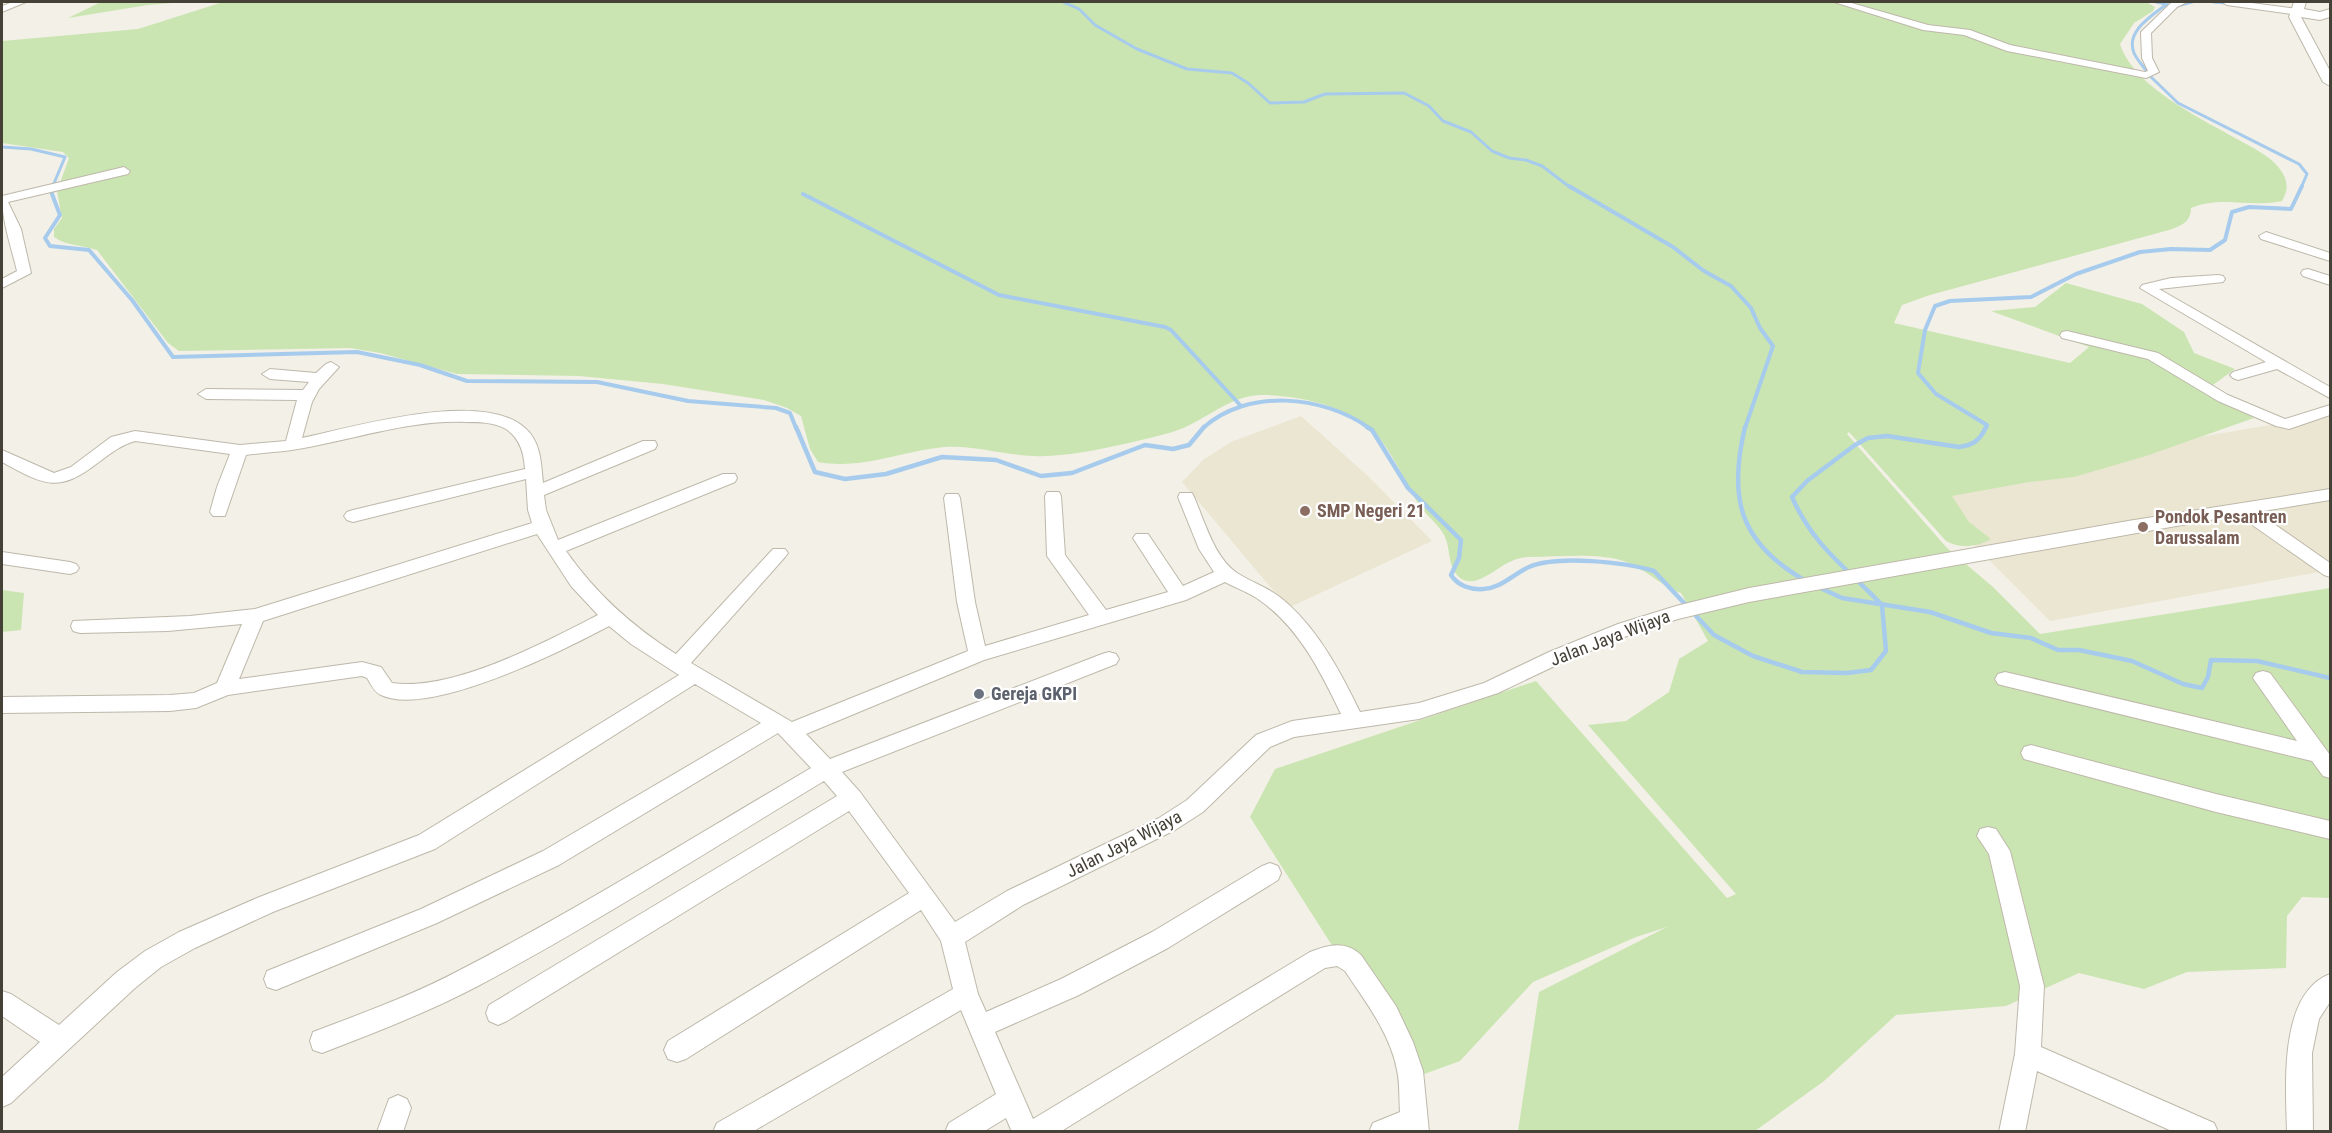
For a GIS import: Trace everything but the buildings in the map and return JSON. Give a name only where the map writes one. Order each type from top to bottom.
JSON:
[{"type":"street","points":[[2,9],[21,2]]},
{"type":"street","points":[[1839,2],[1927,28],[1966,32],[2000,46],[2146,75],[2154,72],[2147,58],[2146,32],[2176,4]]},
{"type":"street","points":[[2227,2],[2328,14]]},
{"type":"street","points":[[2299,12],[2311,19],[2331,59]]},
{"type":"street","points":[[2299,12],[2313,54],[2331,82]]},
{"type":"street","points":[[2,284],[24,273],[8,230],[2,201],[124,171]]},
{"type":"street","points":[[2266,236],[2331,257]]},
{"type":"street","points":[[2308,273],[2331,281]]},
{"type":"street","points":[[2218,279],[2171,282],[2147,288],[2331,393]]},
{"type":"street","points":[[2067,335],[2153,356],[2223,398],[2282,423],[2289,424],[2331,410]]},
{"type":"street","points":[[2238,375],[2280,363]]},
{"type":"street","points":[[270,374],[326,373],[301,404],[293,445]]},
{"type":"street","points":[[206,394],[306,395]]},
{"type":"street","points":[[2,455],[39,475],[55,478],[77,471],[112,444],[129,436],[144,436],[240,450],[293,445],[407,420],[439,416],[473,417],[496,420],[510,425],[521,433],[532,452],[537,510],[542,526],[577,581],[611,617],[638,639],[686,670],[785,727],[852,798],[924,896],[952,937],[966,994],[982,1026],[1025,1131]]},
{"type":"street","points":[[536,492],[649,445]]},
{"type":"street","points":[[219,512],[225,487],[240,450]]},
{"type":"street","points":[[353,516],[533,472]]},
{"type":"street","points":[[555,548],[729,478]]},
{"type":"street","name":"Jalan Jaya Wijaya","points":[[952,937],[1015,898],[1167,824],[1195,806],[1263,741],[1292,729],[1353,719],[1382,718],[1454,701],[1491,688],[1566,653],[1625,629],[1702,606],[1876,571],[2116,529],[2331,495]]},
{"type":"street","points":[[1053,496],[1056,556],[1102,619]]},
{"type":"street","points":[[1186,497],[1204,539],[1227,574],[1264,594],[1283,609],[1301,629],[1321,656],[1353,719]]},
{"type":"street","points":[[952,498],[966,602],[978,655]]},
{"type":"street","points":[[2242,510],[2331,571]]},
{"type":"street","points":[[80,626],[207,623],[255,616],[542,526]]},
{"type":"street","points":[[1142,538],[1179,595]]},
{"type":"street","points":[[2,1094],[126,980],[153,959],[187,940],[265,905],[427,842],[686,670],[779,553]]},
{"type":"street","points":[[2,558],[70,568]]},
{"type":"street","points":[[276,979],[429,916],[551,858],[785,727],[978,655],[1179,595],[1227,574]]},
{"type":"street","points":[[225,688],[255,616]]},
{"type":"street","points":[[2,705],[170,703],[196,700],[225,688],[362,669],[374,672],[380,684],[387,690],[408,692],[423,690],[467,679],[520,660],[611,617]]},
{"type":"street","points":[[322,1041],[394,1013],[467,979],[564,925],[825,770],[1109,659]]},
{"type":"street","points":[[2263,678],[2324,762]]},
{"type":"street","points":[[2005,679],[2324,762]]},
{"type":"street","points":[[2031,753],[2216,803],[2331,830]]},
{"type":"street","points":[[498,1013],[852,798]]},
{"type":"street","points":[[1988,836],[1999,851],[2032,986],[2028,1054],[2012,1131]]},
{"type":"street","points":[[982,1026],[1070,987],[1160,940],[1270,873]]},
{"type":"street","points":[[677,1050],[924,896]]},
{"type":"street","points":[[1035,1131],[1318,960],[1334,954],[1342,954],[1353,963],[1393,1025],[1410,1070],[1414,1126],[1382,1131]]},
{"type":"street","points":[[2300,1131],[2300,1043],[2307,1018],[2319,994],[2331,985]]},
{"type":"street","points":[[726,1131],[966,994]]},
{"type":"street","points":[[2,1002],[59,1040]]},
{"type":"street","points":[[2028,1054],[2205,1131]]},
{"type":"street","points":[[958,1131],[1011,1100]]},
{"type":"shaded area","name":"Pondok Pesantren Darussalam","points":[[2330,415],[2330,570],[2050,621],[1914,485]]},
{"type":"shaded area","name":"SMP Negeri 21","points":[[1301,416],[1368,476],[1432,541],[1288,608],[1182,482],[1203,460],[1231,442]]},
{"type":"green space","points":[[101,2],[184,2],[148,5],[68,18]]},
{"type":"green space","points":[[223,2],[2146,2],[2155,7],[2153,11],[2134,23],[2120,44],[2127,59],[2153,87],[2187,111],[2260,152],[2275,163],[2286,180],[2286,192],[2282,201],[2202,204],[2191,208],[2187,220],[2169,230],[1930,295],[1902,305],[1894,323],[2070,363],[2089,347],[1991,311],[2035,307],[2066,283],[2142,304],[2184,332],[2194,353],[2235,369],[2206,390],[2254,418],[2146,456],[2074,477],[2029,482],[1952,496],[1969,522],[1991,539],[1968,546],[1951,544],[1946,541],[1849,432],[1847,434],[1947,548],[1993,587],[2040,634],[2330,588],[2330,898],[2302,897],[2287,916],[2286,968],[2187,972],[2144,989],[2079,973],[2006,1006],[1896,1015],[1824,1081],[1755,1131],[1518,1131],[1539,992],[1667,927],[1636,937],[1533,982],[1460,1061],[1416,1077],[1250,817],[1275,769],[1536,681],[1727,898],[1736,894],[1588,725],[1626,721],[1669,692],[1679,659],[1708,641],[1681,593],[1628,563],[1599,557],[1521,558],[1479,580],[1465,581],[1455,573],[1444,535],[1419,505],[1381,440],[1371,429],[1344,412],[1313,401],[1296,398],[1265,395],[1238,399],[1179,430],[1135,442],[1064,455],[1033,456],[967,447],[945,447],[867,462],[835,464],[818,462],[810,449],[801,416],[764,400],[663,384],[579,376],[457,374],[380,353],[350,348],[179,351],[168,343],[97,250],[69,244],[54,237],[54,229],[62,218],[57,191],[69,158],[63,152],[2,143],[2,41],[138,29]]},
{"type":"green space","points":[[2,590],[24,593],[21,630],[2,632]]},
{"type":"waterway","points":[[1063,2],[1079,9],[1095,25],[1137,49],[1187,69],[1232,73],[1248,83],[1270,103],[1304,102],[1325,94],[1404,93],[1429,106],[1443,121],[1471,132],[1492,151],[1509,158],[1526,160],[1542,166],[1571,188]]},
{"type":"waterway","points":[[2156,2],[2166,4]]},
{"type":"waterway","points":[[2177,6],[2192,2]]},
{"type":"waterway","points":[[2213,2],[2227,3]]},
{"type":"waterway","points":[[2148,73],[2134,53],[2133,38],[2142,24],[2166,4]]},
{"type":"waterway","points":[[2151,77],[2178,103],[2299,164],[2307,174],[2301,188]]},
{"type":"waterway","points":[[2,147],[31,149],[65,157],[52,188]]},
{"type":"waterway","points":[[1569,186],[1673,247],[1704,271],[1731,286],[1751,308],[1760,328],[1773,346],[1745,428]]},
{"type":"waterway","points":[[1986,428],[1987,425],[1936,394],[1918,373],[1925,330],[1935,306],[1950,301],[2031,297],[2076,274],[2140,252],[2171,249],[2210,250],[2225,240],[2232,212],[2249,207],[2291,209],[2302,186]]},
{"type":"waterway","points":[[52,188],[60,215],[45,238],[50,246],[89,250],[132,300],[173,357],[357,352],[420,365],[467,381],[597,382],[688,401],[776,408],[790,413],[796,428]]},
{"type":"waterway","points":[[803,194],[999,295],[1165,327],[1171,330],[1241,406]]},
{"type":"waterway","points":[[1241,406],[1285,401],[1308,403],[1330,408],[1369,428]]},
{"type":"waterway","points":[[1203,428],[1221,415],[1241,406]]},
{"type":"waterway","points":[[796,427],[815,472],[845,479],[886,474],[942,457],[996,460],[1041,476],[1072,473],[1145,445],[1173,449],[1189,445],[1203,428]]},
{"type":"waterway","points":[[1367,427],[1372,430],[1408,488],[1461,540],[1459,558],[1451,575],[1461,585],[1474,589],[1490,588],[1529,567],[1556,561],[1591,561],[1654,571],[1714,635],[1753,656],[1802,672],[1847,673],[1871,670],[1886,651],[1881,604]]},
{"type":"waterway","points":[[1745,427],[1738,476],[1739,497],[1744,516],[1753,534],[1766,551],[1806,581]]},
{"type":"waterway","points":[[1881,604],[1832,556],[1810,530],[1792,497],[1807,481],[1868,438],[1887,436],[1959,447],[1976,441],[1986,427]]},
{"type":"waterway","points":[[1816,586],[1842,598],[1881,604]]},
{"type":"waterway","points":[[1881,604],[1930,612],[1991,633],[2031,638],[2058,650],[2079,650],[2132,661],[2183,684],[2202,688],[2208,677],[2211,660],[2257,661],[2330,678]]},
{"type":"place","name":"SMP Negeri 21","points":[[1305,511]]},
{"type":"place","name":"Pondok Pesantren Darussalam","points":[[2143,527]]},
{"type":"place","name":"Gereja GKPI","points":[[979,694]]}]
